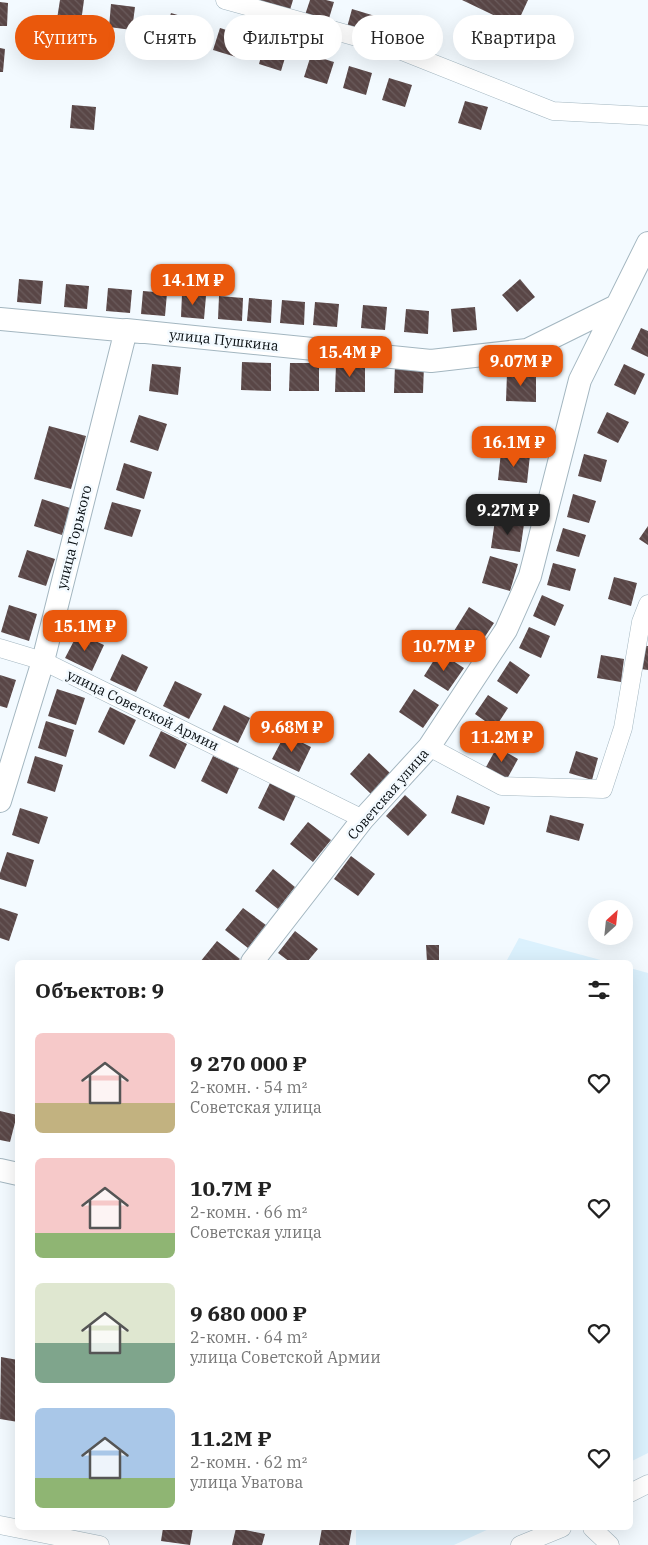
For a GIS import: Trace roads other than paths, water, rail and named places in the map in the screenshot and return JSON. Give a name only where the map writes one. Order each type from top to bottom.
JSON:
[{"type":"street","points":[[226,0],[389,46],[553,111],[648,116]]},
{"type":"street","name":"Советская улица","points":[[254,960],[363,819],[429,747],[506,630],[530,576],[580,380],[648,243]]},
{"type":"street","name":"улица Пушкина","points":[[0,319],[431,361],[527,350],[616,306]]},
{"type":"street","name":"улица Горького","points":[[0,801],[43,661],[126,330]]},
{"type":"street","points":[[429,747],[502,786],[603,789],[623,728],[641,622],[648,604]]},
{"type":"street","name":"улица Советской Армии","points":[[0,648],[43,661],[363,819]]},
{"type":"street","points":[[0,1170],[15,1173]]},
{"type":"street","points":[[633,1492],[648,1484]]},
{"type":"street","points":[[0,1525],[15,1528]]},
{"type":"street","points":[[25,1530],[100,1545]]},
{"type":"street","points":[[520,1545],[557,1530]]},
{"type":"street","points":[[594,1530],[610,1545]]}]
